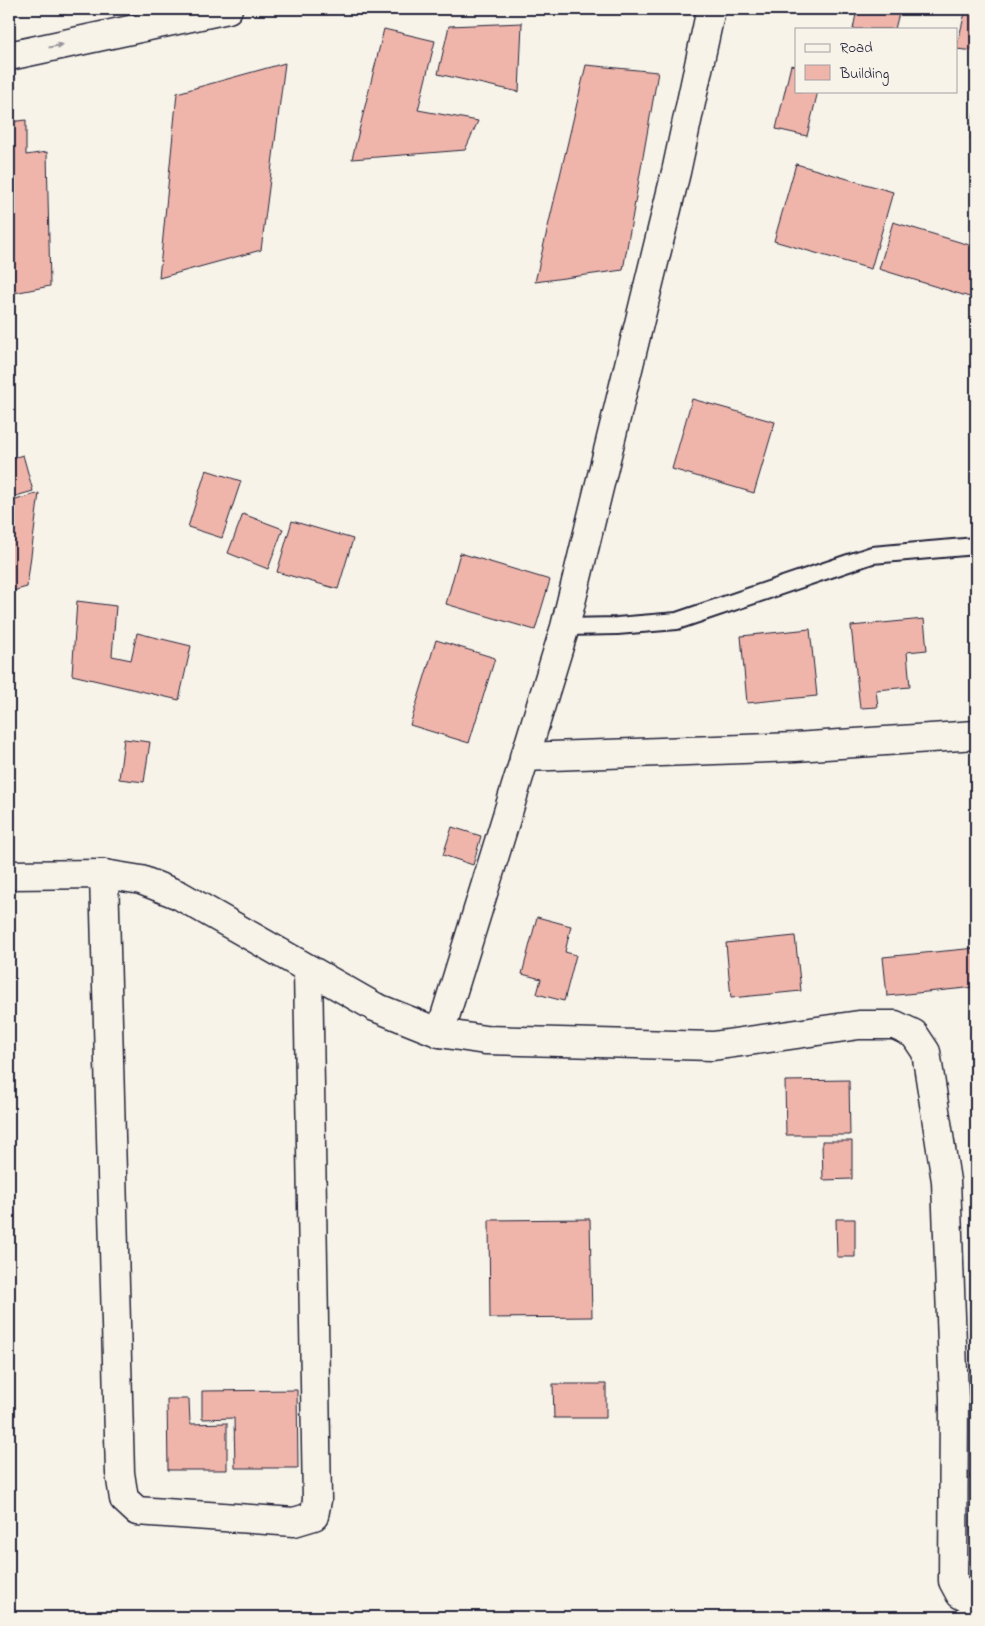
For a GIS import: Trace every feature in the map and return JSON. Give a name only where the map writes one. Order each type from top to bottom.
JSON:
[{"type":"street","points":[[9,56],[228,9]]},
{"type":"street","points":[[440,1033],[565,627],[676,172],[711,9]]},
{"type":"street","points":[[524,756],[795,747],[976,735]]},
{"type":"street","points":[[104,874],[120,1474],[124,1499],[137,1511],[294,1522],[314,1516],[317,1500],[308,969]]},
{"type":"street","points":[[9,875],[104,874],[141,880],[180,896],[375,1008],[440,1033],[485,1040],[713,1046],[859,1025],[895,1025],[914,1034],[926,1052],[946,1181],[954,1398],[953,1581],[960,1594],[976,1603]]},
{"type":"lane","points":[[565,627],[617,626],[677,621],[872,556],[976,546]]},
{"type":"building","points":[[857,9],[900,9],[895,28],[853,28]]},
{"type":"building","points":[[966,9],[976,9],[976,51],[958,49],[958,41]]},
{"type":"building","points":[[522,23],[519,92],[438,74],[449,26]]},
{"type":"building","points":[[384,29],[435,41],[418,110],[478,121],[465,150],[352,159]]},
{"type":"building","points":[[285,63],[261,250],[159,278],[177,93]]},
{"type":"building","points":[[586,65],[658,72],[623,270],[535,282]]},
{"type":"building","points":[[791,65],[795,66],[795,92],[818,92],[807,136],[776,129]]},
{"type":"building","points":[[976,103],[976,141],[970,140]]},
{"type":"building","points":[[26,120],[26,155],[47,152],[50,286],[9,294],[9,122]]},
{"type":"building","points":[[796,164],[893,192],[871,269],[774,241]]},
{"type":"building","points":[[893,222],[976,247],[976,299],[879,269]]},
{"type":"building","points":[[692,399],[775,422],[754,493],[672,469]]},
{"type":"building","points":[[23,455],[33,491],[9,498],[9,459]]},
{"type":"building","points":[[206,470],[241,481],[222,538],[188,527]]},
{"type":"building","points":[[39,493],[27,587],[9,592],[9,502]]},
{"type":"building","points":[[243,514],[283,529],[268,569],[228,553]]},
{"type":"building","points":[[292,521],[353,539],[338,589],[277,572]]},
{"type":"building","points":[[460,553],[550,580],[535,630],[446,604]]},
{"type":"building","points":[[77,601],[116,606],[112,656],[131,660],[137,633],[191,646],[179,700],[72,675]]},
{"type":"building","points":[[924,619],[927,650],[907,652],[910,687],[876,690],[878,707],[860,708],[851,626]]},
{"type":"building","points":[[810,629],[817,696],[747,703],[741,636]]},
{"type":"building","points":[[436,640],[495,658],[469,743],[410,725]]},
{"type":"building","points":[[124,739],[150,742],[144,782],[119,779]]},
{"type":"building","points":[[452,827],[481,836],[473,865],[443,855]]},
{"type":"building","points":[[537,917],[571,926],[565,952],[576,955],[564,1001],[537,994],[541,979],[522,974]]},
{"type":"building","points":[[795,936],[801,991],[731,998],[726,943]]},
{"type":"building","points":[[976,948],[976,987],[887,996],[883,957]]},
{"type":"building","points":[[849,1080],[850,1135],[786,1135],[785,1081]]},
{"type":"building","points":[[822,1141],[852,1141],[852,1179],[823,1180]]},
{"type":"building","points":[[590,1219],[592,1317],[490,1318],[489,1220]]},
{"type":"building","points":[[836,1219],[855,1219],[855,1257],[837,1257]]},
{"type":"building","points":[[553,1384],[606,1384],[606,1418],[554,1418]]},
{"type":"building","points":[[297,1390],[298,1468],[235,1468],[234,1418],[202,1419],[202,1391]]},
{"type":"building","points":[[167,1399],[189,1399],[190,1424],[227,1423],[227,1470],[168,1470]]}]
